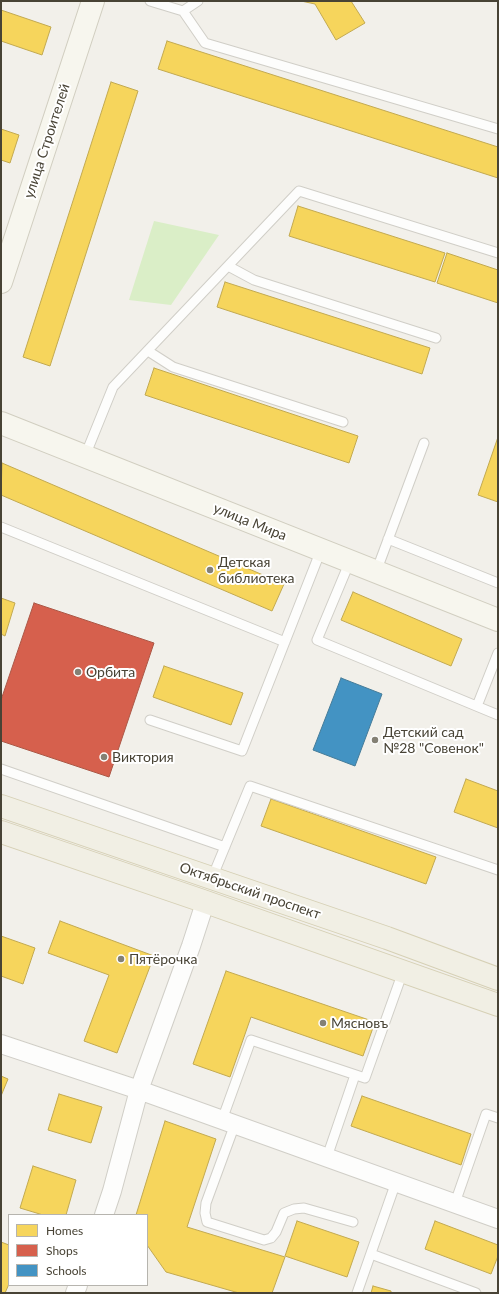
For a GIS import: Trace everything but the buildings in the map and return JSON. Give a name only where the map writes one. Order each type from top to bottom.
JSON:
[{"type":"main road","name":"Октябрьский проспект","points":[[1,806],[387,938],[498,979]]},
{"type":"main road","name":"Октябрьский проспект","points":[[1,832],[203,901],[498,1005]]},
{"type":"street","name":"улица Строителей","points":[[1,282],[93,1]]},
{"type":"street","name":"улица Мира","points":[[1,423],[498,620]]},
{"type":"street","points":[[104,1214],[112,1191],[138,1090],[191,946],[203,909],[203,901]]},
{"type":"street","points":[[1,1044],[229,1122],[498,1219]]},
{"type":"lane","points":[[150,1],[183,11],[205,43],[498,129]]},
{"type":"lane","points":[[183,11],[198,1]]},
{"type":"lane","points":[[84,456],[113,387],[299,191],[498,253]]},
{"type":"lane","points":[[228,266],[254,280],[436,338]]},
{"type":"lane","points":[[148,351],[173,367],[343,422]]},
{"type":"lane","points":[[376,572],[424,443]]},
{"type":"lane","points":[[1,527],[285,642]]},
{"type":"lane","points":[[388,539],[498,583]]},
{"type":"lane","points":[[150,720],[242,751],[321,550]]},
{"type":"lane","points":[[350,562],[317,640],[498,715]]},
{"type":"lane","points":[[477,706],[498,653]]},
{"type":"lane","points":[[1,769],[225,847]]},
{"type":"lane","points":[[212,878],[250,786],[498,870]]},
{"type":"lane","points":[[353,1222],[304,1208],[294,1209],[284,1213],[276,1232],[271,1238],[264,1240],[207,1222],[205,1213],[206,1203],[251,1040],[365,1078],[400,980],[401,971]]},
{"type":"lane","points":[[327,1157],[355,1075]]},
{"type":"lane","points":[[455,1203],[486,1114],[498,1118]]},
{"type":"lane","points":[[357,1293],[396,1182]]},
{"type":"lane","points":[[371,1254],[476,1293]]},
{"type":"green space","points":[[154,221],[219,235],[171,305],[129,300]]},
{"type":"place","name":"Детская библиотека","points":[[210,570]]},
{"type":"place","name":"Орбита","points":[[78,672]]},
{"type":"place","name":"Детский сад №28 \"Совенок\"","points":[[375,740]]},
{"type":"place","name":"Виктория","points":[[104,757]]},
{"type":"place","name":"Пятёрочка","points":[[121,959]]},
{"type":"place","name":"Мясновъ","points":[[323,1023]]}]
